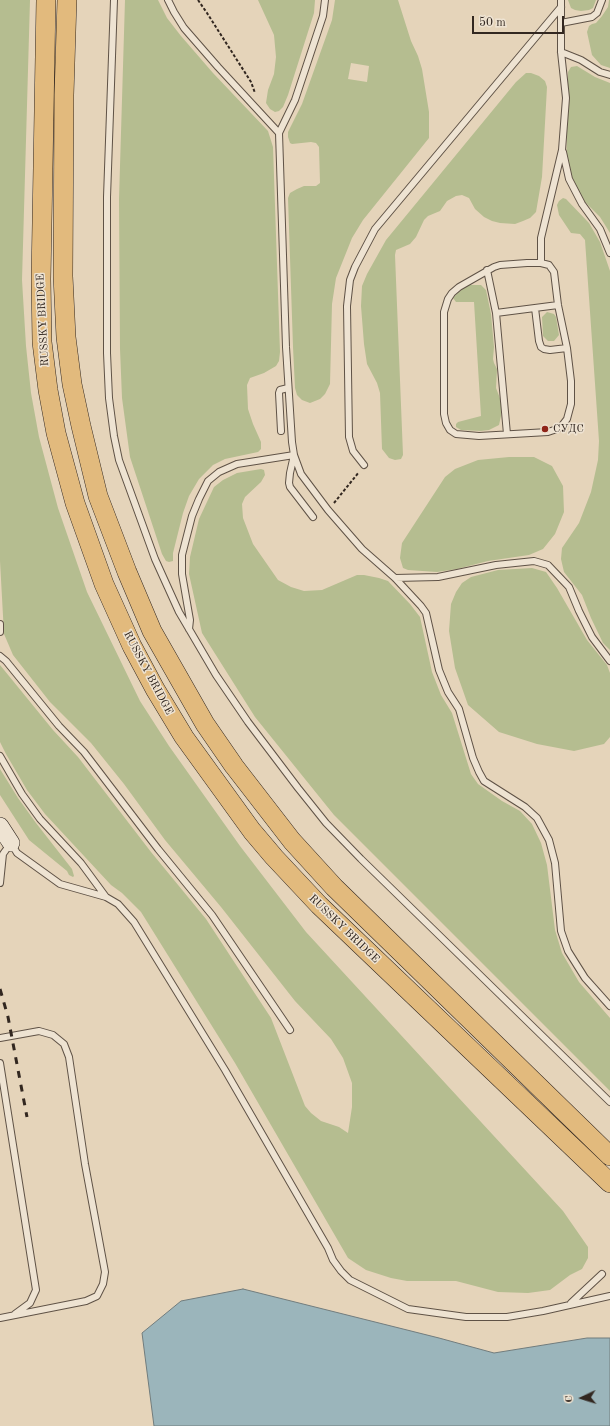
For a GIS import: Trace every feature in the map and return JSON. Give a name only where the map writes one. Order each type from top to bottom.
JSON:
[{"type":"main road","name":"RUSSKY BRIDGE","points":[[46,0],[41,278],[42,342],[48,390],[56,433],[75,503],[104,584],[132,646],[155,689],[184,737],[252,831],[274,857],[319,905],[610,1183]]},
{"type":"main road","name":"RUSSKY BRIDGE","points":[[67,0],[64,95],[63,276],[66,337],[72,384],[98,496],[127,572],[152,631],[205,724],[234,766],[292,841],[334,887],[610,1156]]},
{"type":"street","points":[[0,826],[11,843]]},
{"type":"lane","points":[[114,0],[107,197],[107,353],[111,413],[119,460],[155,559],[189,630],[216,674],[248,722],[326,823],[366,864],[610,1102]]},
{"type":"lane","points":[[168,0],[184,28],[257,110],[280,133]]},
{"type":"lane","points":[[325,0],[323,16],[295,100],[280,133],[286,347],[294,454],[301,474],[328,510],[362,549],[395,578],[422,606],[426,613],[439,670],[448,692],[459,709],[479,772],[484,781],[525,807],[537,818],[549,840],[555,863],[561,931],[568,950],[585,978],[610,1006]]},
{"type":"lane","points":[[561,23],[592,17],[597,13],[602,0]]},
{"type":"lane","points":[[541,263],[541,238],[562,150],[566,98],[561,52],[561,3]]},
{"type":"lane","points":[[364,465],[353,451],[349,437],[346,306],[350,280],[355,266],[375,229],[561,3]]},
{"type":"lane","points":[[561,52],[581,60],[600,72],[610,75]]},
{"type":"lane","points":[[562,150],[569,179],[582,204],[600,229],[610,253]]},
{"type":"lane","points":[[541,263],[549,265],[554,272],[558,306],[567,348],[572,404],[567,419],[560,428],[548,432],[479,436],[456,434],[450,430],[446,423],[444,414],[444,312],[448,299],[459,287],[487,270],[500,265],[541,263]]},
{"type":"lane","points":[[487,270],[496,313],[507,434]]},
{"type":"lane","points":[[496,313],[558,306]]},
{"type":"lane","points":[[535,308],[541,347],[550,350],[567,348]]},
{"type":"lane","points":[[281,431],[279,393],[280,390],[288,388]]},
{"type":"lane","points":[[189,630],[190,620],[182,574],[182,555],[192,516],[208,481],[219,472],[237,464],[294,454]]},
{"type":"lane","points":[[294,454],[290,472],[290,487],[312,517]]},
{"type":"lane","points":[[395,578],[438,577],[496,565],[534,561],[548,565],[569,587],[592,637],[610,660]]},
{"type":"lane","points":[[0,624],[0,632]]},
{"type":"lane","points":[[0,656],[6,661],[59,726],[84,752],[158,849],[212,915],[290,1030]]},
{"type":"lane","points":[[0,756],[22,794],[40,819],[81,863],[106,897]]},
{"type":"lane","points":[[0,883],[3,854],[11,843],[17,853],[60,884],[106,897],[118,904],[134,922],[225,1070],[333,1260],[350,1280],[408,1309],[466,1317],[507,1317],[543,1311],[610,1296]]},
{"type":"lane","points":[[0,1038],[39,1031],[53,1035],[64,1044],[69,1057],[85,1164],[105,1272],[103,1284],[96,1296],[86,1301],[0,1318]]},
{"type":"lane","points":[[0,1063],[36,1290],[30,1303],[14,1315]]},
{"type":"lane","points":[[570,1304],[602,1274]]},
{"type":"path","points":[[198,0],[250,82],[257,100],[257,110]]},
{"type":"path","points":[[328,510],[364,465]]},
{"type":"green space","points":[[0,0],[30,0],[22,280],[26,346],[31,393],[39,437],[58,508],[87,592],[140,701],[169,746],[240,846],[306,932],[563,1211],[588,1247],[588,1258],[582,1269],[570,1275],[550,1290],[528,1293],[498,1292],[456,1281],[407,1281],[391,1278],[366,1270],[348,1258],[235,1063],[141,912],[122,893],[111,885],[45,814],[27,790],[0,742],[0,665],[53,730],[78,757],[151,852],[206,919],[271,1018],[305,1106],[321,1121],[339,1127],[348,1133],[352,1107],[352,1083],[343,1058],[331,1039],[295,1001],[221,907],[165,840],[124,784],[91,743],[50,702],[13,655],[4,634],[0,561]]},
{"type":"green space","points":[[125,0],[158,0],[167,18],[181,36],[213,73],[268,131],[273,147],[280,352],[279,361],[276,366],[264,373],[250,378],[247,385],[248,409],[261,442],[261,449],[258,452],[225,459],[213,465],[199,479],[189,496],[173,553],[173,561],[169,562],[166,561],[162,554],[130,457],[122,398],[120,349],[119,199]]},
{"type":"green space","points":[[258,0],[315,0],[314,13],[288,95],[283,107],[279,111],[275,112],[270,109],[266,103],[268,90],[274,74],[276,57],[274,35]]},
{"type":"green space","points":[[335,0],[398,0],[422,69],[429,112],[429,138],[363,220],[352,238],[336,278],[332,304],[330,384],[325,394],[320,399],[310,403],[302,400],[297,395],[295,388],[288,198],[290,193],[297,189],[304,186],[316,186],[320,183],[319,147],[316,143],[311,142],[292,144],[290,143],[288,137],[288,132],[302,104],[332,20]],"holes":[[[351,63],[369,66],[367,82],[348,79]]]},
{"type":"green space","points":[[568,0],[596,0],[593,8],[581,11],[571,8]]},
{"type":"green space","points":[[609,0],[610,68],[601,65],[592,55],[587,32],[589,26],[596,23],[602,16],[608,7]]},
{"type":"green space","points":[[577,66],[595,77],[610,83],[610,233],[600,217],[584,201],[566,173],[568,72],[571,67]]},
{"type":"green space","points":[[526,73],[539,76],[545,81],[547,87],[542,177],[536,212],[530,218],[515,224],[500,223],[484,217],[475,209],[469,198],[462,195],[456,196],[447,201],[440,211],[428,216],[424,220],[416,237],[410,244],[396,250],[403,455],[401,459],[395,460],[389,458],[382,449],[380,393],[377,383],[367,364],[361,306],[362,286],[386,240],[516,82]]},
{"type":"green space","points":[[563,198],[566,199],[589,223],[600,242],[610,271],[610,650],[603,643],[582,595],[564,572],[561,559],[562,548],[579,523],[591,492],[598,460],[599,441],[585,240],[580,234],[571,233],[559,215],[557,205]]},
{"type":"green space","points":[[469,285],[481,285],[486,290],[491,314],[494,347],[493,359],[497,369],[496,388],[501,401],[501,416],[499,425],[489,430],[481,431],[461,430],[456,427],[458,422],[481,416],[474,302],[456,302],[453,298],[461,289]]},
{"type":"green space","points":[[547,312],[554,314],[556,317],[559,335],[554,341],[548,341],[543,336],[542,317]]},
{"type":"green space","points":[[509,457],[534,457],[552,466],[563,486],[564,512],[555,534],[543,549],[529,555],[488,561],[457,569],[437,572],[408,570],[403,568],[400,558],[402,543],[445,477],[455,469],[478,460]]},
{"type":"green space","points":[[261,469],[264,470],[265,475],[261,482],[245,497],[242,504],[243,518],[253,544],[278,580],[291,587],[304,591],[322,590],[357,575],[379,578],[388,581],[420,617],[432,672],[441,695],[452,713],[471,774],[478,784],[502,801],[520,811],[532,824],[541,843],[547,865],[555,930],[562,953],[579,982],[610,1018],[610,1091],[334,815],[255,717],[202,633],[189,574],[190,557],[199,519],[214,487],[223,480],[237,473]]},
{"type":"green space","points":[[532,568],[546,572],[587,640],[607,665],[610,673],[610,737],[604,744],[574,751],[537,744],[499,732],[468,705],[455,668],[449,631],[451,604],[456,592],[462,583],[471,577],[498,570]]},
{"type":"green space","points":[[0,769],[36,823],[72,869],[73,877],[29,840],[0,795]]},
{"type":"water","points":[[243,1289],[494,1353],[587,1338],[610,1338],[610,1426],[154,1426],[142,1333],[181,1301]]},
{"type":"railway","points":[[0,989],[8,1017],[27,1117]]},
{"type":"place","name":"СУДС","points":[[545,429]]}]
